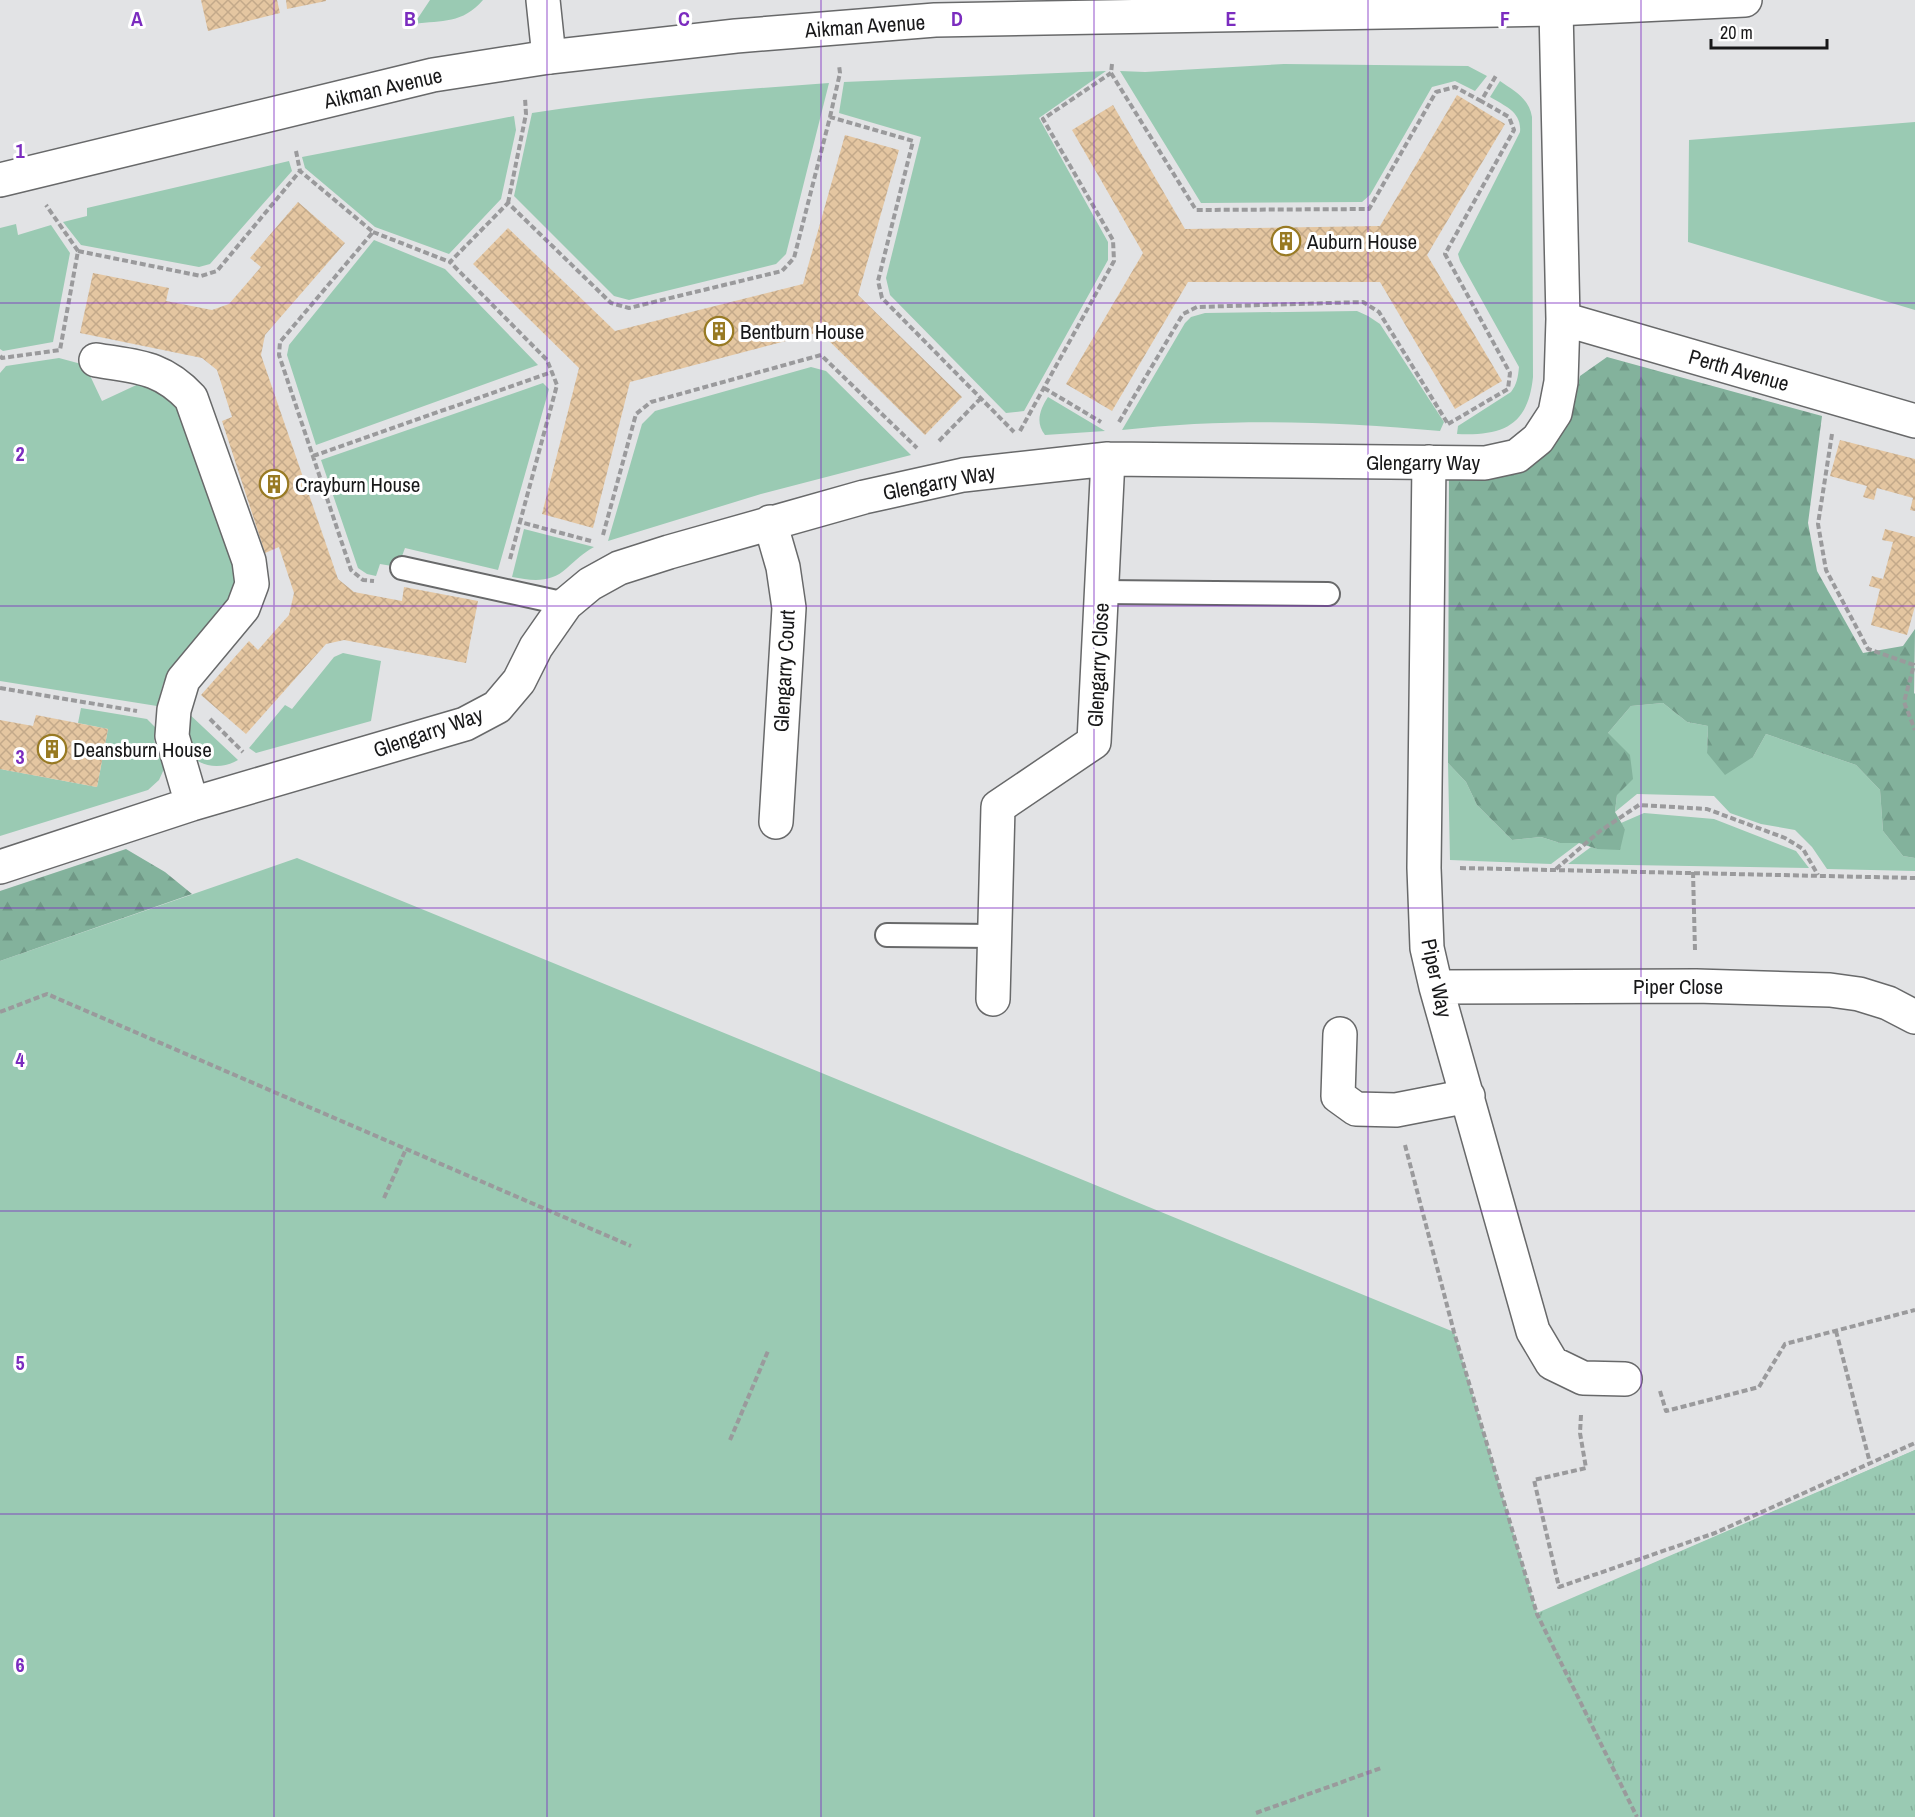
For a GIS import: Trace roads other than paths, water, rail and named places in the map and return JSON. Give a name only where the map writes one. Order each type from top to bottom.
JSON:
[{"type":"street","points":[[536,59],[543,0]]},
{"type":"street","name":"Aikman Avenue","points":[[0,180],[433,75],[536,59],[736,36],[839,28],[934,10],[1471,5],[1556,9],[1745,0]]},
{"type":"street","name":"Glengarry Way","points":[[0,867],[192,804],[465,724],[497,707],[519,681],[536,647],[566,604],[590,584],[620,568],[770,522],[864,497],[1111,445],[1429,462],[1485,463],[1517,456],[1538,439],[1555,413],[1561,382],[1563,319],[1556,9]]},
{"type":"street","name":"Perth Avenue","points":[[1563,319],[1915,421]]},
{"type":"street","points":[[96,360],[149,369],[180,386],[191,398],[249,561],[252,584],[243,608],[183,680],[176,703],[172,736],[192,804]]},
{"type":"street","name":"Glengarry Close","points":[[993,999],[998,807],[1094,742],[1111,445]]},
{"type":"street","name":"Piper Way","points":[[1429,462],[1424,868],[1427,948],[1533,1331],[1552,1363],[1583,1378],[1625,1379]]},
{"type":"street","name":"Glengarry Court","points":[[770,522],[783,567],[789,608],[776,822]]},
{"type":"street","name":"Piper Close","points":[[1436,987],[1696,986],[1830,990],[1859,994],[1888,1003],[1915,1017]]},
{"type":"street","points":[[1340,1034],[1338,1096],[1356,1109],[1396,1110],[1468,1096]]},
{"type":"lane","points":[[402,568],[566,604]]},
{"type":"lane","points":[[1102,592],[1328,594]]},
{"type":"lane","points":[[887,935],[994,936]]},
{"type":"place","name":"Auburn House","points":[[1286,241]]},
{"type":"place","name":"Bentburn House","points":[[719,331]]},
{"type":"place","name":"Crayburn House","points":[[274,484]]},
{"type":"place","name":"Deansburn House","points":[[52,749]]}]
